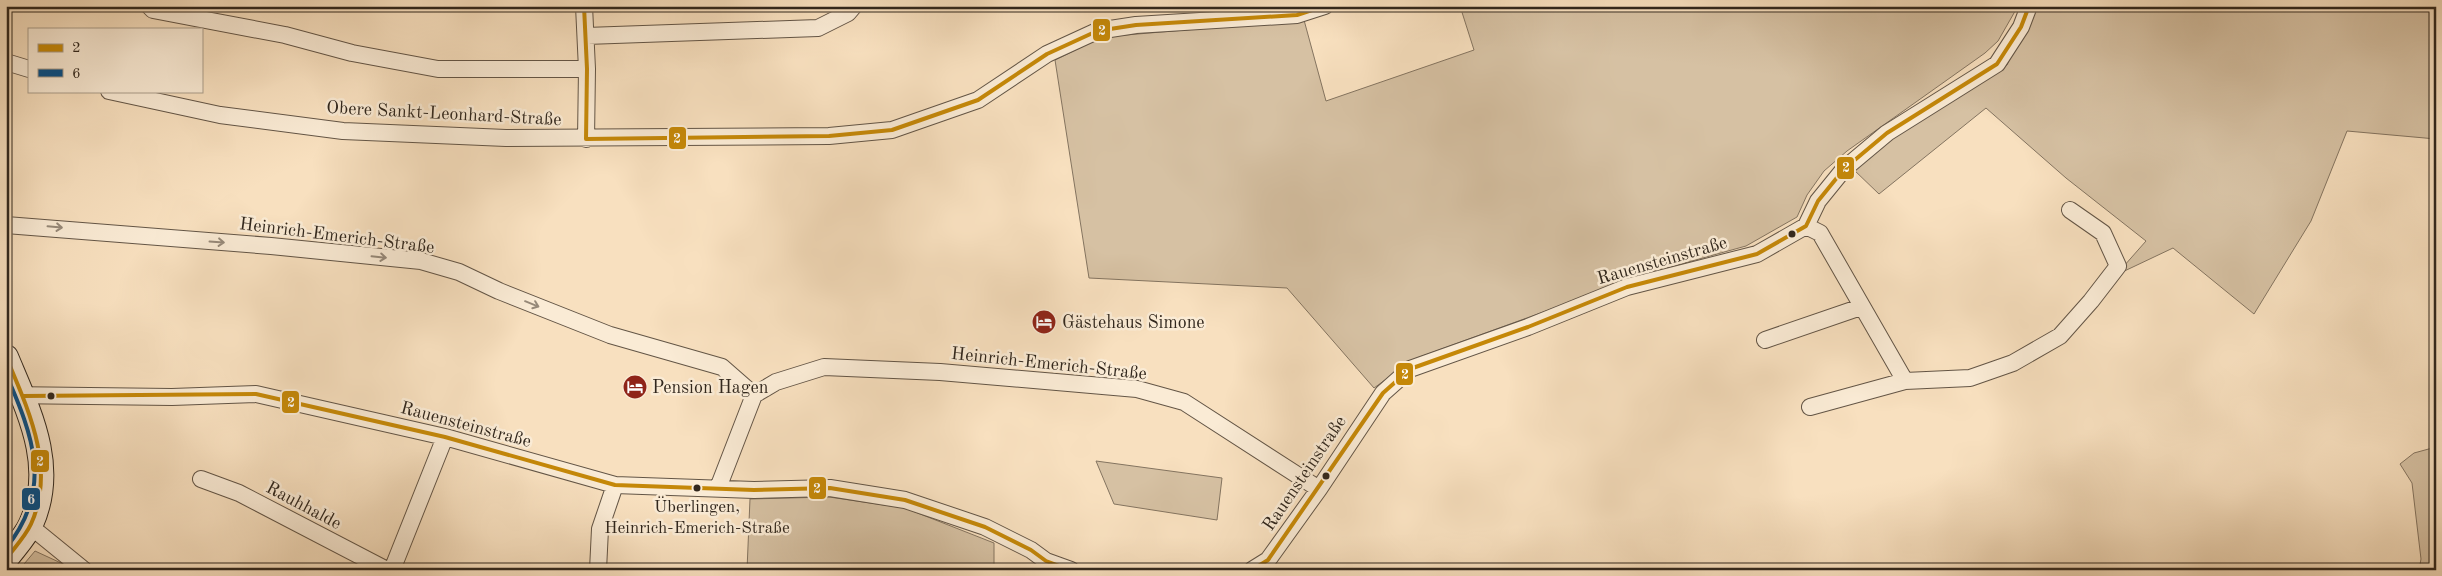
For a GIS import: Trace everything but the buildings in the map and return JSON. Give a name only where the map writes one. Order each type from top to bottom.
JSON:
[{"type":"street","points":[[149,6],[153,10],[285,35],[352,53],[438,69],[587,69]]},
{"type":"street","points":[[584,6],[587,69],[586,139]]},
{"type":"street","points":[[586,36],[818,28],[848,13],[854,6]]},
{"type":"street","name":"Obere Sankt-Leonhard-Straße","points":[[114,92],[220,115],[343,131],[506,138],[586,139],[829,136],[892,130],[978,100],[1048,54],[1097,31],[1136,25],[1297,15],[1325,6]]},
{"type":"street","points":[[1905,381],[1820,233],[1806,226],[1818,201],[1844,169],[1879,139],[1997,64],[2021,27],[2029,6]]},
{"type":"street","points":[[6,62],[28,69]]},
{"type":"street","points":[[1810,407],[1905,381],[1970,378],[2014,363],[2060,336],[2091,301],[2118,266],[2103,233],[2070,210]]},
{"type":"street","name":"Heinrich-Emerich-Straße","points":[[6,225],[270,246],[421,261],[459,272],[499,291],[610,335],[722,366],[754,395],[776,382],[824,367],[940,372],[1137,389],[1184,402],[1319,489]]},
{"type":"street","name":"Rauensteinstraße","points":[[1252,570],[1268,560],[1319,489],[1382,393],[1410,369],[1528,326],[1628,286],[1757,254],[1806,226]]},
{"type":"street","points":[[1765,340],[1861,306]]},
{"type":"street","points":[[6,358],[14,396],[39,444],[43,471],[40,500],[30,526],[6,558]]},
{"type":"street","name":"Rauensteinstraße","points":[[14,396],[256,394],[446,438],[616,485],[718,488],[830,488],[904,500],[985,527],[1032,550],[1046,561],[1071,570]]},
{"type":"street","points":[[718,488],[754,395]]},
{"type":"street","points":[[392,570],[446,438]]},
{"type":"street","name":"Rauhhalde","points":[[201,479],[239,493],[387,570]]},
{"type":"street","points":[[598,570],[600,529],[616,485]]},
{"type":"street","points":[[30,526],[84,570]]},
{"type":"shaded area","points":[[1460,6],[2018,6],[1998,41],[1985,53],[1847,151],[1824,171],[1807,195],[1797,217],[1746,246],[1656,271],[1414,359],[1374,388],[1287,288],[1089,278],[1055,60],[1102,37],[1304,20],[1326,101],[1474,50]]},
{"type":"shaded area","points":[[2034,6],[2436,6],[2436,139],[2347,131],[2311,221],[2254,314],[2173,248],[2116,275],[2146,241],[2066,178],[1986,108],[1879,194],[1853,169],[1883,142],[2007,65]]},
{"type":"shaded area","points":[[2436,447],[2436,570],[2419,570],[2421,559],[2412,483],[2400,464],[2414,453]]},
{"type":"shaded area","points":[[1096,461],[1222,478],[1217,520],[1114,504]]},
{"type":"shaded area","points":[[829,497],[905,508],[994,543],[994,570],[747,570],[750,499]]},
{"type":"shaded area","points":[[35,551],[61,563],[69,570],[19,570]]},
{"type":"transit line","name":"2","points":[[584,6],[587,69],[586,139],[829,136],[892,130],[978,100],[1047,54],[1097,31],[1136,25],[1297,15],[1324,6]]},
{"type":"transit line","name":"2","points":[[1252,570],[1268,560],[1383,393],[1410,369],[1528,327],[1627,287],[1757,254],[1806,226],[1818,201],[1844,169],[1887,133],[1997,64],[2021,27],[2029,6]]},
{"type":"transit line","name":"2","points":[[6,559],[23,538],[31,524],[38,503],[41,482],[37,440],[24,399],[7,359]]},
{"type":"transit line","name":"6","points":[[6,374],[24,419],[31,441],[34,462],[34,483],[30,505],[21,526],[6,548]]},
{"type":"transit line","name":"2","points":[[23,396],[256,394],[445,437],[615,485],[754,490],[830,488],[905,500],[985,527],[1031,550],[1046,561],[1070,570]]},
{"type":"place","name":"Gästehaus Simone","points":[[1044,322]]},
{"type":"place","name":"Pension Hagen","points":[[635,387]]},
{"type":"place","name":"Überlingen, Heinrich-Emerich-Straße","points":[[697,488]]}]
